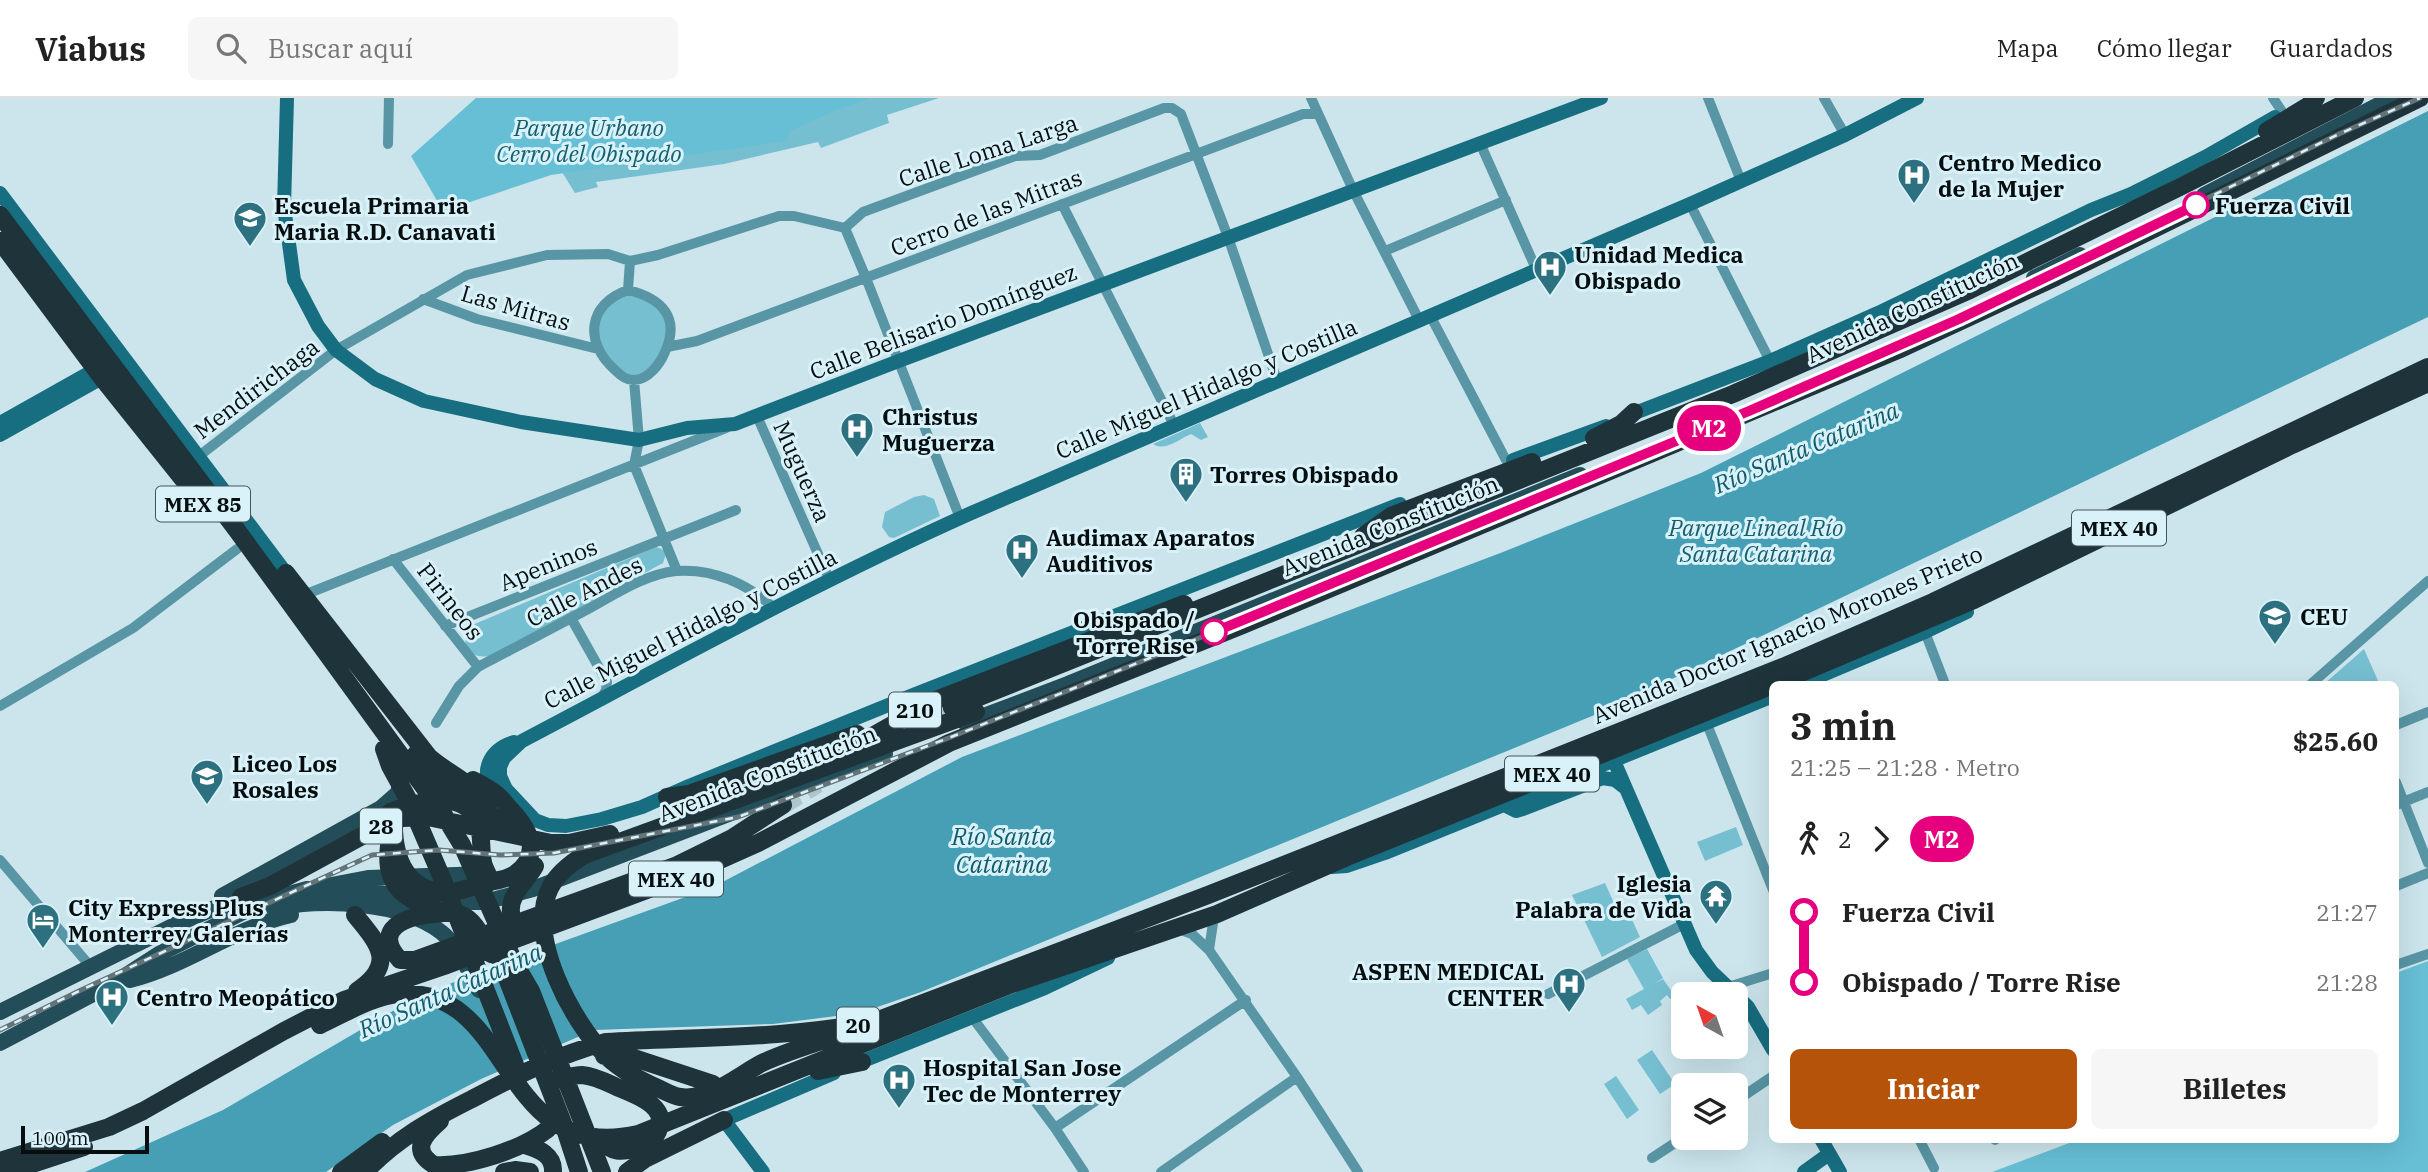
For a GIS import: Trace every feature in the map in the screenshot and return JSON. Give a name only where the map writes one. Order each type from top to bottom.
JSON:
[{"type":"highway","points":[[2182,186],[2197,170],[2284,121],[2315,98]]},
{"type":"highway","name":"Avenida Constitución","points":[[952,708],[1758,383],[1970,290],[2355,98]]},
{"type":"highway","name":"Avenida Constitución","points":[[341,1008],[391,984],[684,876],[758,843],[949,743],[1243,625],[1875,361],[2056,276],[2420,98]]},
{"type":"highway","name":"MEX 85","points":[[0,215],[262,565],[404,785],[442,812],[462,845],[514,962],[531,991],[582,1121]]},
{"type":"highway","name":"MEX 85","points":[[2,249],[237,550],[384,748],[390,766],[404,785],[423,800],[455,854],[486,925],[547,1084],[555,1126]]},
{"type":"highway","name":"Avenida Doctor Ignacio Morones Prieto","points":[[365,1172],[406,1135],[470,1099],[548,1061],[606,1042],[789,1033],[841,1028],[876,1021],[1501,780],[1933,602],[2428,367]]},
{"type":"highway","name":"Avenida Doctor Ignacio Morones Prieto","points":[[1788,681],[1918,625],[2428,383]]},
{"type":"highway","points":[[1353,546],[1371,529],[1391,516],[1605,434],[1621,425],[1634,412]]},
{"type":"highway","points":[[262,565],[276,572],[350,673],[362,685]]},
{"type":"highway","name":"210","points":[[533,833],[569,843],[652,823],[850,747],[936,699],[1143,618],[1269,574],[1296,571]]},
{"type":"highway","points":[[286,573],[423,748],[439,766],[476,791],[486,804],[491,819],[488,874]]},
{"type":"highway","points":[[286,573],[291,585],[362,685],[440,783],[460,798],[533,833]]},
{"type":"highway","points":[[876,1021],[761,1064],[714,1087],[704,1095],[678,1096],[633,1077],[607,1056],[578,1021],[543,936],[545,905],[551,887],[568,865],[584,855],[951,722],[1190,622],[1225,600]]},
{"type":"highway","name":"Avenida Doctor Ignacio Morones Prieto","points":[[1012,984],[1217,914],[1347,857],[1769,689]]},
{"type":"highway","points":[[1614,761],[1616,748],[1621,741],[1700,699]]},
{"type":"highway","points":[[667,797],[689,794],[894,723]]},
{"type":"highway","points":[[423,748],[496,793],[541,841],[534,869],[511,903],[510,913],[518,949]]},
{"type":"highway","points":[[404,785],[389,848],[390,874],[416,910],[461,914],[471,921],[502,967]]},
{"type":"highway","points":[[404,785],[530,1103]]},
{"type":"highway","points":[[241,897],[390,812],[404,806],[431,801],[459,802],[476,818],[483,862],[518,949],[531,991]]},
{"type":"highway","name":"Avenida Constitución","points":[[416,910],[393,928],[388,939],[390,949],[400,960],[415,960],[675,866],[732,838],[783,804]]},
{"type":"highway","name":"28","points":[[241,897],[270,886],[384,824],[403,818],[428,817],[533,833]]},
{"type":"highway","points":[[394,831],[395,848],[402,869],[410,878],[436,891],[453,892],[514,874],[523,865],[533,833]]},
{"type":"highway","points":[[589,896],[634,894],[675,866]]},
{"type":"highway","points":[[341,1008],[373,980],[381,965],[381,952],[376,939],[355,915]]},
{"type":"highway","name":"Avenida Doctor Ignacio Morones Prieto","points":[[1012,984],[1151,916]]},
{"type":"highway","name":"MEX 40","points":[[0,1161],[109,1127],[144,1111],[284,1031],[341,1008],[401,993],[433,998],[459,1011],[477,1026],[530,1103],[552,1123],[572,1132],[613,1138],[638,1134],[1012,984]]},
{"type":"highway","name":"MEX 40","points":[[8,1172],[151,1121],[341,1008]]},
{"type":"highway","name":"20","points":[[548,1061],[632,1057],[714,1087]]},
{"type":"highway","name":"20","points":[[777,1080],[862,1062]]},
{"type":"highway","points":[[341,1172],[413,1122],[446,1104],[581,1075],[593,1077],[650,1102],[660,1118],[660,1129],[649,1145]]},
{"type":"highway","points":[[470,1099],[425,1135],[421,1151],[424,1158],[439,1166],[535,1148],[551,1160],[553,1172]]},
{"type":"highway","points":[[582,1121],[607,1148],[615,1152],[649,1145],[701,1121],[724,1120]]},
{"type":"highway","points":[[627,1172],[645,1159],[724,1120]]},
{"type":"highway","points":[[582,1121],[601,1172]]},
{"type":"highway","points":[[463,1172],[510,1160],[535,1148],[555,1126],[579,1172]]},
{"type":"highway","points":[[504,1172],[530,1172]]},
{"type":"main road","name":"Avenida Constitución","points":[[144,966],[159,954],[247,909],[267,900],[307,889],[385,894],[466,904],[511,896],[1068,684],[1484,512],[1644,450],[1890,346],[2217,188],[2392,98]]},
{"type":"main road","points":[[193,917],[218,899],[381,808],[404,785]]},
{"type":"main road","points":[[307,889],[368,878],[504,873],[523,865]]},
{"type":"main road","points":[[453,892],[577,873]]},
{"type":"main road","name":"28","points":[[0,1012],[90,966],[241,897]]},
{"type":"main road","points":[[0,1043],[144,966],[161,962],[275,908],[305,903],[364,906],[418,918],[442,933],[452,943],[500,1025]]},
{"type":"main road","points":[[114,983],[150,975],[269,920],[325,912],[355,915],[416,910]]},
{"type":"main road","points":[[0,1034],[53,1007],[58,997],[55,983]]},
{"type":"street","points":[[287,98],[284,207],[294,279],[313,317],[336,350],[375,379],[424,401],[521,422],[639,440],[687,428],[735,424]]},
{"type":"street","points":[[388,144],[389,98]]},
{"type":"street","points":[[1311,98],[1353,190],[1385,251],[1507,462]]},
{"type":"street","name":"Calle Belisario Domínguez","points":[[303,595],[899,360],[1601,98]]},
{"type":"street","points":[[1708,98],[1741,181]]},
{"type":"street","points":[[1824,98],[1845,135]]},
{"type":"street","name":"Calle Miguel Hidalgo y Costilla","points":[[496,793],[488,781],[489,760],[505,745],[522,741],[774,608],[960,518],[1690,204],[1845,135],[1917,98]]},
{"type":"street","points":[[2273,98],[2283,113]]},
{"type":"street","name":"Avenida Constitución","points":[[533,833],[548,825],[566,826],[602,819],[667,797],[924,691],[1770,361],[1919,294],[2091,210],[2131,194],[2315,98]]},
{"type":"street","name":"Calle Loma Larga","points":[[845,228],[863,212],[1015,156],[1040,155],[1164,108],[1172,108],[1181,114],[1195,154]]},
{"type":"street","name":"Cerro de las Mitras","points":[[667,347],[696,341],[1303,114],[1318,114]]},
{"type":"street","points":[[1480,143],[1537,271]]},
{"type":"street","points":[[1195,154],[1228,237],[1278,383]]},
{"type":"street","name":"MEX 85","points":[[0,193],[286,573]]},
{"type":"street","points":[[1385,251],[1506,200]]},
{"type":"street","points":[[1062,204],[1175,427]]},
{"type":"street","points":[[1690,204],[1770,361]]},
{"type":"street","points":[[336,350],[467,275],[547,255],[608,254],[630,261],[658,255],[779,216],[794,216],[845,228],[960,518]]},
{"type":"street","points":[[628,290],[630,261]]},
{"type":"street","points":[[628,290],[659,303],[671,324],[667,347],[661,361],[654,369],[634,380],[620,374],[607,363],[598,349],[594,332],[598,312],[605,302],[628,290]]},
{"type":"street","name":"Las Mitras","points":[[423,299],[477,319],[598,349]]},
{"type":"street","name":"Mendirichaga","points":[[198,456],[336,350]]},
{"type":"street","points":[[0,423],[99,374]]},
{"type":"street","points":[[0,435],[99,374]]},
{"type":"street","points":[[634,380],[639,440],[634,465],[677,571]]},
{"type":"street","name":"Muguerza","points":[[757,416],[830,581]]},
{"type":"street","name":"Apeninos","points":[[445,626],[736,510]]},
{"type":"street","points":[[0,706],[133,628],[237,550]]},
{"type":"street","name":"Pirineos","points":[[393,559],[478,667]]},
{"type":"street","name":"Avenida Doctor Ignacio Morones Prieto","points":[[1808,681],[1925,632],[2020,585],[2041,572],[2048,564]]},
{"type":"street","name":"Calle Andes","points":[[436,723],[459,686],[478,667],[629,587],[660,575],[677,571],[712,574],[758,593],[774,608]]},
{"type":"street","points":[[2314,681],[2428,581]]},
{"type":"street","points":[[571,618],[607,682],[604,695],[600,699]]},
{"type":"street","points":[[1925,632],[1944,681]]},
{"type":"street","name":"Avenida Doctor Ignacio Morones Prieto","points":[[1324,867],[1347,866],[1642,750],[1707,723],[1769,690]]},
{"type":"street","points":[[2399,724],[2428,712]]},
{"type":"street","points":[[1707,723],[1769,880]]},
{"type":"street","points":[[522,741],[504,758],[500,776],[533,833]]},
{"type":"street","points":[[1624,787],[1626,770],[1642,750]]},
{"type":"street","points":[[1614,761],[1684,924],[1701,958],[1724,982]]},
{"type":"street","points":[[1504,805],[1516,811],[1603,778],[1615,780],[1624,787]]},
{"type":"street","points":[[2428,792],[2400,804],[2428,863]]},
{"type":"street","points":[[0,860],[90,966]]},
{"type":"street","points":[[2399,885],[2428,873]]},
{"type":"street","points":[[1209,950],[1217,914]]},
{"type":"street","points":[[1548,994],[1684,924]]},
{"type":"street","points":[[1178,929],[1192,934],[1209,950],[1246,1000],[1358,1172]]},
{"type":"street","name":"20","points":[[862,1062],[1069,977],[1142,940]]},
{"type":"street","points":[[2399,964],[2428,954]]},
{"type":"street","points":[[1748,985],[1769,975]]},
{"type":"street","points":[[1055,1128],[1246,1000]]},
{"type":"street","points":[[1748,1007],[1769,1043]]},
{"type":"street","points":[[972,1017],[1055,1128],[1084,1172]]},
{"type":"street","points":[[763,1172],[724,1120],[862,1062]]},
{"type":"street","points":[[1161,1172],[1297,1077]]},
{"type":"street","points":[[1748,1093],[1769,1079]]},
{"type":"street","points":[[678,1096],[717,1107],[763,1103]]},
{"type":"street","points":[[1823,1143],[1840,1172]]},
{"type":"street","points":[[1921,1143],[1934,1168]]},
{"type":"street","points":[[1652,1158],[1671,1146]]},
{"type":"street","points":[[1804,1172],[1829,1154]]},
{"type":"green space","name":"Parque Urbano Cerro del Obispado","points":[[476,98],[871,98],[790,131],[787,141],[551,175],[443,211],[411,156]]},
{"type":"green space","name":"Parque Urbano Cerro del Obispado","points":[[502,98],[939,98],[887,115],[889,123],[821,148],[818,142],[724,164],[596,182],[598,187],[575,193],[562,172]]},
{"type":"green space","points":[[618,294],[650,297],[671,325],[661,361],[634,380],[607,363],[595,322]]},
{"type":"green space","points":[[1200,423],[1208,437],[1201,440],[1191,434],[1167,446],[1153,444]]},
{"type":"green space","points":[[924,495],[934,499],[940,516],[894,538],[889,537],[882,527],[885,512],[914,497]]},
{"type":"green space","points":[[656,547],[666,554],[663,563],[492,656],[477,656],[468,650],[466,640],[470,626]]},
{"type":"green space","points":[[2364,649],[2378,681],[2327,681]]},
{"type":"green space","points":[[1736,827],[1743,845],[1705,861],[1697,842]]},
{"type":"green space","points":[[1605,883],[1619,914],[1628,911],[1640,937],[1602,957],[1572,895]]},
{"type":"green space","points":[[1647,949],[1663,978],[1654,984],[1663,979],[1671,990],[1671,998],[1667,995],[1660,1001],[1662,1005],[1648,1015],[1641,1005],[1632,1010],[1626,999],[1644,989],[1627,959]]},
{"type":"green space","points":[[2428,961],[2428,1172],[1992,1172],[2069,1143],[2399,1143],[2399,972]]},
{"type":"green space","points":[[1652,1050],[1671,1078],[1671,1087],[1660,1094],[1637,1060]]},
{"type":"green space","points":[[1616,1076],[1639,1110],[1627,1119],[1604,1084]]},
{"type":"water","name":"Río Santa Catarina","points":[[2428,111],[2428,317],[1609,709],[921,992],[860,1013],[773,1024],[594,1030],[481,1079],[393,1125],[326,1172],[85,1172],[223,1110],[398,1008],[467,976],[713,887],[962,757],[1503,552],[1701,473]]},
{"type":"tunnel","points":[[905,732],[952,708]]},
{"type":"tunnel","points":[[783,805],[818,784]]},
{"type":"railway","points":[[0,1030],[372,855],[439,850],[500,855],[554,853],[738,817],[946,739],[1726,422],[1959,319],[2339,134],[2420,98]]},
{"type":"metro line","name":"M2","points":[[1214,632],[1726,422],[1959,319],[2196,205]]},
{"type":"place","name":"Centro Medico de la Mujer","points":[[1914,205]]},
{"type":"place","name":"Fuerza Civil","points":[[2196,205]]},
{"type":"place","name":"Escuela Primaria Maria R.D. Canavati","points":[[250,248]]},
{"type":"place","name":"Unidad Medica Obispado","points":[[1550,297]]},
{"type":"place","name":"Christus Muguerza","points":[[857,459]]},
{"type":"place","name":"Torres Obispado","points":[[1186,504]]},
{"type":"place","name":"Audimax Aparatos Auditivos","points":[[1022,580]]},
{"type":"place","name":"Obispado / Torre Rise","points":[[1214,632]]},
{"type":"place","name":"CEU","points":[[2275,646]]},
{"type":"place","name":"Liceo Los Rosales","points":[[207,806]]},
{"type":"place","name":"Iglesia Palabra de Vida","points":[[1716,926]]},
{"type":"place","name":"City Express Plus Monterrey Galerías","points":[[43,950]]},
{"type":"place","name":"ASPEN MEDICAL CENTER","points":[[1569,1014]]},
{"type":"place","name":"Centro Meopático","points":[[112,1027]]},
{"type":"place","name":"Hospital San Jose Tec de Monterrey","points":[[899,1110]]},
{"type":"park label","name":"Parque Lineal Río Santa Catarina","points":[[1756,540]]}]
